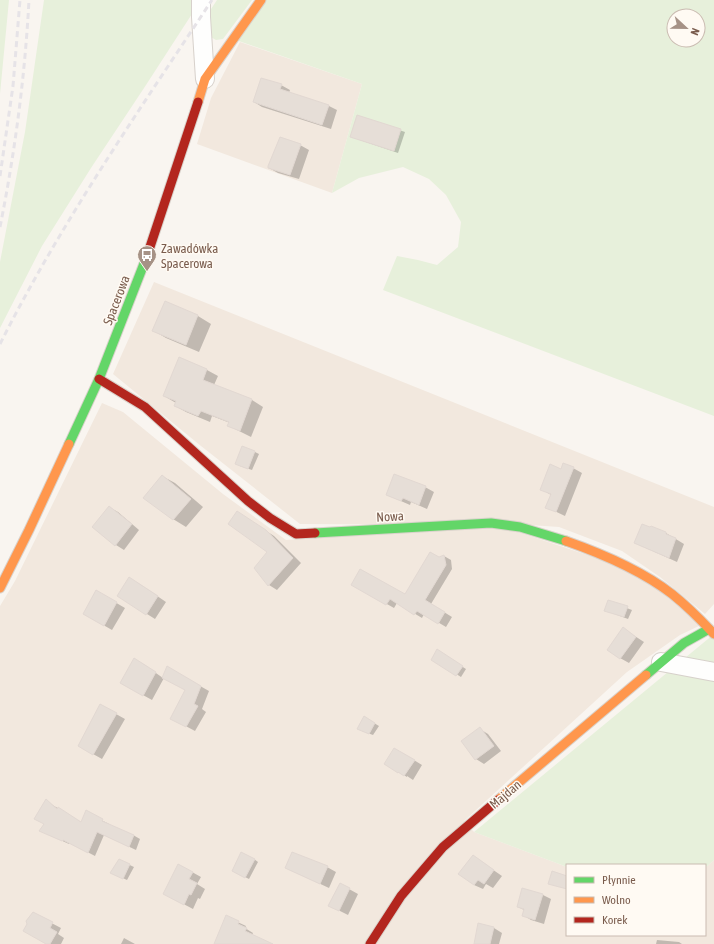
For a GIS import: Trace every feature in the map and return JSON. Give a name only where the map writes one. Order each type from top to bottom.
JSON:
[{"type":"street","points":[[201,0],[205,79]]},
{"type":"street","name":"Spacerowa","points":[[0,588],[29,530],[98,379],[159,223],[205,79],[261,0]]},
{"type":"street","name":"Nowa","points":[[98,379],[145,407],[248,501],[270,518],[296,534],[491,523],[512,525],[543,533],[596,552],[643,574],[672,594],[711,632]]},
{"type":"street","name":"Majdan","points":[[370,944],[401,896],[443,846],[684,643],[711,632]]},
{"type":"street","points":[[661,662],[714,672]]},
{"type":"shaded area","points":[[240,42],[362,84],[332,193],[197,144],[211,98]]},
{"type":"shaded area","points":[[154,282],[714,507],[714,604],[705,614],[660,577],[622,551],[559,527],[530,525],[300,524],[113,374]]},
{"type":"shaded area","points":[[102,403],[123,412],[223,494],[286,540],[491,523],[636,571],[701,625],[680,635],[627,672],[464,821],[474,832],[566,867],[566,936],[706,936],[706,867],[714,860],[714,944],[0,944],[0,606],[15,581]]},
{"type":"green space","points":[[0,0],[9,0],[0,94]]},
{"type":"green space","points":[[44,0],[201,0],[42,246],[0,328],[0,262],[25,132]]},
{"type":"green space","points":[[217,0],[252,0],[223,39],[216,40],[209,36],[207,15]]},
{"type":"green space","points":[[261,0],[714,0],[714,416],[383,290],[397,256],[437,265],[458,247],[461,222],[446,195],[429,179],[403,167],[359,178],[332,193],[362,84],[233,39]]},
{"type":"green space","points":[[714,634],[714,860],[706,867],[706,864],[566,864],[566,867],[474,832]]},
{"type":"building","points":[[261,78],[282,84],[280,89],[329,105],[322,125],[253,102]]},
{"type":"building","points":[[357,115],[401,129],[394,151],[350,137]]},
{"type":"building","points":[[280,137],[301,144],[290,175],[268,168]]},
{"type":"building","points":[[165,301],[198,315],[186,345],[152,331]]},
{"type":"building","points":[[179,357],[207,369],[203,380],[252,399],[240,431],[227,426],[229,422],[201,411],[198,416],[174,406],[176,401],[163,396]]},
{"type":"building","points":[[242,446],[255,451],[248,469],[235,464]]},
{"type":"building","points":[[563,463],[574,467],[556,512],[545,508],[551,494],[540,490],[550,464],[561,469]]},
{"type":"building","points":[[394,474],[426,486],[419,505],[403,498],[401,501],[386,495]]},
{"type":"building","points":[[162,475],[191,499],[173,520],[143,498]]},
{"type":"building","points":[[109,506],[132,524],[115,546],[92,527]]},
{"type":"building","points":[[237,511],[266,530],[293,558],[268,586],[254,568],[267,552],[228,524]]},
{"type":"building","points":[[642,524],[666,532],[666,534],[676,538],[669,558],[634,543]]},
{"type":"building","points":[[430,552],[439,557],[444,555],[446,565],[425,600],[445,612],[438,624],[417,611],[414,615],[390,599],[386,605],[351,585],[360,569],[405,594]]},
{"type":"building","points":[[129,577],[158,596],[146,615],[117,596]]},
{"type":"building","points":[[96,590],[117,602],[104,626],[83,614]]},
{"type":"building","points":[[608,600],[628,606],[624,617],[604,611]]},
{"type":"building","points":[[623,627],[636,637],[620,659],[607,650]]},
{"type":"building","points":[[437,649],[463,666],[456,676],[431,660]]},
{"type":"building","points":[[134,658],[156,672],[143,696],[120,683]]},
{"type":"building","points":[[167,666],[201,686],[194,704],[198,706],[186,727],[170,719],[185,690],[162,678]]},
{"type":"building","points":[[100,704],[117,713],[93,755],[78,746]]},
{"type":"building","points":[[364,716],[375,723],[369,734],[357,729]]},
{"type":"building","points":[[480,727],[494,746],[475,760],[461,741]]},
{"type":"building","points":[[394,748],[415,760],[404,776],[384,764]]},
{"type":"building","points":[[46,799],[57,809],[58,807],[81,822],[86,810],[103,819],[102,821],[134,835],[129,847],[97,832],[88,853],[63,840],[62,841],[39,831],[44,824],[34,819]]},
{"type":"building","points":[[241,852],[255,859],[245,878],[232,871]]},
{"type":"building","points":[[292,852],[328,866],[320,884],[285,868]]},
{"type":"building","points":[[473,855],[494,870],[484,884],[478,880],[474,885],[458,874]]},
{"type":"building","points":[[119,859],[130,864],[123,879],[110,873]]},
{"type":"building","points":[[178,864],[193,872],[189,879],[197,883],[191,895],[189,894],[184,905],[163,894]]},
{"type":"building","points":[[552,871],[566,876],[566,889],[548,884]]},
{"type":"building","points":[[340,883],[350,888],[339,911],[328,906]]},
{"type":"building","points":[[522,888],[543,894],[535,920],[522,916],[524,909],[517,907]]},
{"type":"building","points":[[33,912],[53,922],[50,928],[57,932],[50,944],[46,944],[23,931],[27,924],[26,921]]},
{"type":"building","points":[[226,915],[239,921],[238,924],[247,928],[245,931],[273,944],[214,944]]},
{"type":"building","points":[[478,923],[494,927],[490,944],[474,944]]},
{"type":"railway","points":[[0,176],[13,86],[20,0]]},
{"type":"railway","points":[[0,227],[19,114],[29,0]]},
{"type":"railway","points":[[0,344],[48,255],[74,212],[128,126],[212,0]]},
{"type":"traffic: fast","points":[[69,444],[99,379],[147,256]]},
{"type":"traffic: fast","points":[[315,533],[491,523],[520,527],[566,541]]},
{"type":"traffic: fast","points":[[646,675],[684,643],[709,629]]},
{"type":"traffic: slow","points":[[198,102],[205,79],[261,0]]},
{"type":"traffic: slow","points":[[0,588],[69,444]]},
{"type":"traffic: slow","points":[[566,541],[608,557],[648,577],[678,599],[714,634]]},
{"type":"traffic: slow","points":[[498,800],[646,675]]},
{"type":"traffic: jam","points":[[147,256],[198,102]]},
{"type":"traffic: jam","points":[[99,379],[145,407],[248,501],[270,518],[296,534],[315,533]]},
{"type":"traffic: jam","points":[[370,944],[401,896],[443,847],[498,800]]},
{"type":"place","name":"Zawadówka Spacerowa","points":[[147,272]]}]
